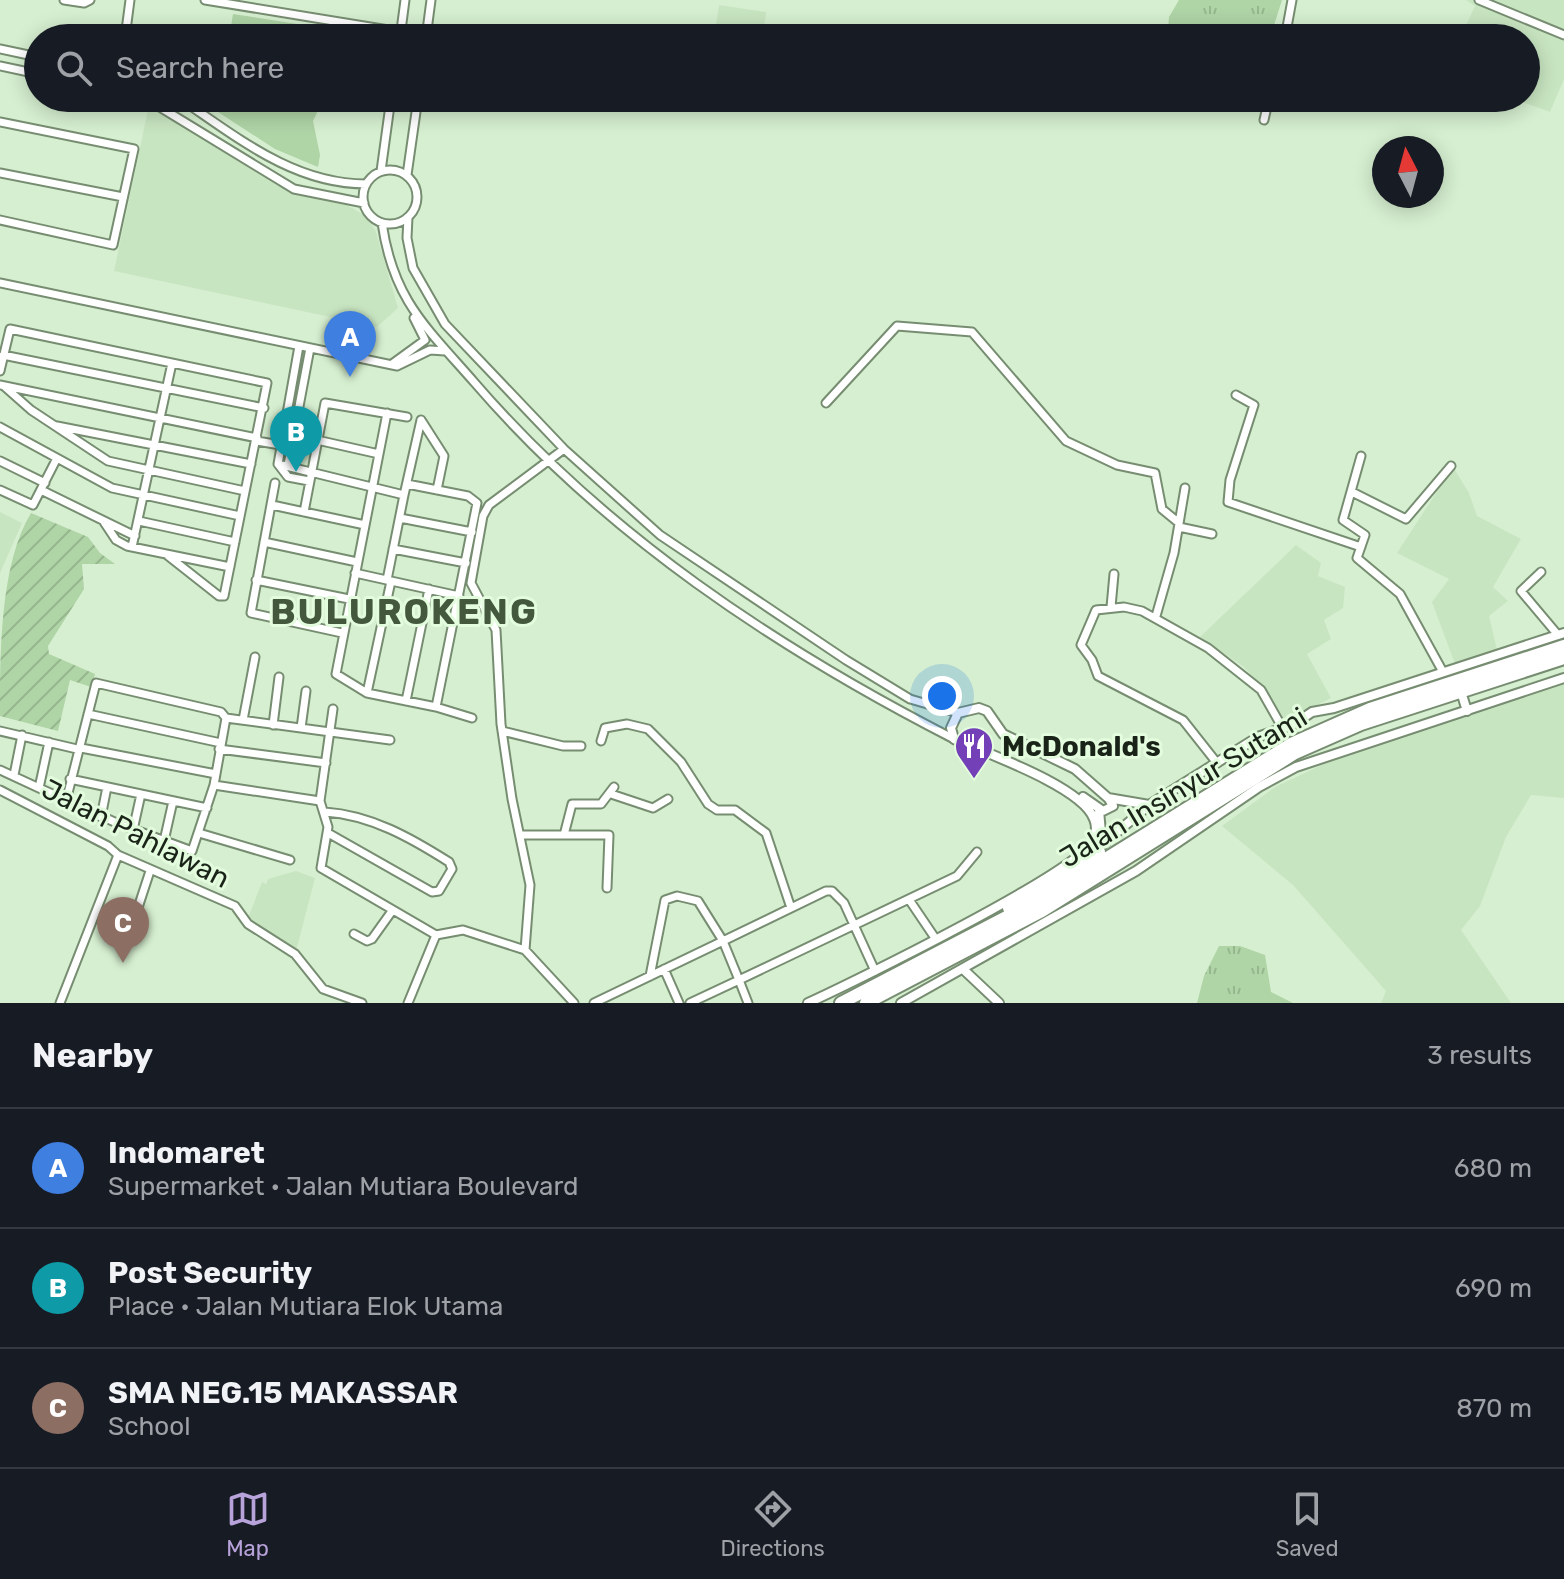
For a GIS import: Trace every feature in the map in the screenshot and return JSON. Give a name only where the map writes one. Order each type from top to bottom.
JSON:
[{"type":"highway","name":"Jalan Insinyur Sutami","points":[[841,1003],[1052,893],[1291,744],[1370,709],[1562,638]]},
{"type":"highway","name":"Jalan Insinyur Sutami","points":[[866,1003],[1042,911],[1295,753],[1361,724],[1564,658]]},
{"type":"highway","points":[[879,985],[897,970],[1014,905],[1101,848]]},
{"type":"street","points":[[64,0],[89,1]]},
{"type":"street","points":[[127,24],[130,0]]},
{"type":"street","points":[[205,0],[339,24]]},
{"type":"street","points":[[402,24],[405,0]]},
{"type":"street","points":[[428,24],[431,0]]},
{"type":"street","points":[[1288,24],[1292,0]]},
{"type":"street","points":[[1479,0],[1537,24]]},
{"type":"street","points":[[1540,25],[1564,35]]},
{"type":"street","points":[[0,49],[24,54]]},
{"type":"street","points":[[0,66],[24,71]]},
{"type":"street","points":[[168,112],[294,189],[364,203]]},
{"type":"street","points":[[200,112],[261,154],[300,173],[366,184]]},
{"type":"street","points":[[381,171],[389,112]]},
{"type":"street","points":[[407,175],[416,112]]},
{"type":"street","points":[[1264,120],[1266,112]]},
{"type":"street","points":[[0,122],[134,149],[113,245],[0,220]]},
{"type":"street","points":[[394,170],[407,175],[418,192],[416,206],[408,217],[396,223],[382,223],[370,215],[364,203],[366,184],[381,171],[394,170]]},
{"type":"street","points":[[0,173],[123,197]]},
{"type":"street","points":[[408,217],[407,238],[413,268],[445,324],[564,449],[660,535],[846,660],[910,699],[958,713],[979,708],[987,711],[1003,734],[1075,769],[1113,802],[1110,810],[1098,808],[1072,790],[1060,788]]},
{"type":"street","points":[[382,223],[387,258],[425,340],[392,364]]},
{"type":"street","points":[[0,283],[392,364],[404,365],[430,350],[445,351]]},
{"type":"street","points":[[403,296],[445,351],[549,461],[599,511],[641,544],[866,695],[1060,788],[1090,809],[1096,822],[1091,843],[1054,872],[875,971],[808,1003]]},
{"type":"street","points":[[826,403],[897,326],[972,332],[1066,441],[1103,460],[1155,473],[1162,509],[1179,525],[1212,534]]},
{"type":"street","points":[[0,371],[7,331],[13,329],[266,382],[268,389],[225,594],[221,597],[167,555]]},
{"type":"street","points":[[299,346],[278,464],[288,477],[309,481]]},
{"type":"street","points":[[288,465],[310,348]]},
{"type":"street","points":[[3,355],[264,408]]},
{"type":"street","points":[[132,547],[172,363]]},
{"type":"street","points":[[292,384],[303,385]]},
{"type":"street","points":[[3,386],[161,417],[291,447]]},
{"type":"street","points":[[3,386],[53,425],[108,461],[245,491]]},
{"type":"street","points":[[1236,395],[1254,405],[1230,480],[1228,502],[1361,547]]},
{"type":"street","points":[[304,512],[326,402],[407,417]]},
{"type":"street","points":[[288,411],[298,412]]},
{"type":"street","points":[[387,413],[336,674],[367,693],[472,718]]},
{"type":"street","points":[[367,693],[393,549],[421,420],[444,456],[437,490]]},
{"type":"street","points":[[53,425],[251,464]]},
{"type":"street","points":[[0,427],[112,488],[240,516]]},
{"type":"street","points":[[317,440],[379,454]]},
{"type":"street","points":[[525,950],[530,885],[502,731],[496,630],[473,589],[471,574],[483,516],[489,505],[564,449]]},
{"type":"street","points":[[1361,456],[1343,520],[1365,535],[1357,558],[1400,594],[1443,672]]},
{"type":"street","points":[[0,490],[35,503],[56,460]]},
{"type":"street","points":[[0,461],[104,522],[135,536]]},
{"type":"street","points":[[278,464],[404,495]]},
{"type":"street","points":[[1352,492],[1406,519],[1451,466]]},
{"type":"street","points":[[275,483],[250,608],[255,616],[342,633]]},
{"type":"street","points":[[407,484],[476,499],[436,707]]},
{"type":"street","points":[[1156,616],[1185,488]]},
{"type":"street","points":[[272,505],[365,525]]},
{"type":"street","points":[[400,518],[472,532]]},
{"type":"street","points":[[139,521],[235,542]]},
{"type":"street","points":[[104,522],[116,540],[132,547],[230,567]]},
{"type":"street","points":[[264,542],[357,562]]},
{"type":"street","points":[[393,549],[466,563]]},
{"type":"street","points":[[1101,848],[1149,805],[1258,737],[1312,712],[1334,708],[1443,672],[1455,672],[1562,638],[1521,591],[1541,572]]},
{"type":"street","points":[[355,573],[441,592],[458,600]]},
{"type":"street","points":[[1111,607],[1114,574]]},
{"type":"street","points":[[256,580],[349,599]]},
{"type":"street","points":[[406,701],[429,589]]},
{"type":"street","points":[[1217,763],[1183,720],[1098,676],[1081,643],[1094,612],[1111,607],[1130,607],[1156,616],[1250,678],[1261,690],[1282,727]]},
{"type":"street","points":[[243,720],[255,657]]},
{"type":"street","points":[[273,725],[279,677]]},
{"type":"street","points":[[901,1003],[1136,871],[1277,777],[1373,739],[1564,678]]},
{"type":"street","points":[[66,801],[93,690],[99,682],[221,712],[226,718],[390,740]]},
{"type":"street","points":[[301,728],[306,691]]},
{"type":"street","points":[[1463,698],[1467,711]]},
{"type":"street","points":[[333,709],[320,801],[328,833],[321,870],[436,935],[463,930],[525,950],[574,1003]]},
{"type":"street","points":[[954,739],[951,728],[958,713]]},
{"type":"street","points":[[88,714],[220,746],[326,763]]},
{"type":"street","points":[[0,770],[101,817],[192,851],[214,785],[226,718]]},
{"type":"street","points":[[601,741],[605,728],[615,724],[642,726],[656,735],[685,766],[708,804],[717,810],[735,810],[766,833],[791,908]]},
{"type":"street","points":[[0,731],[216,774]]},
{"type":"street","points":[[502,731],[563,746],[581,746]]},
{"type":"street","points":[[14,775],[22,735]]},
{"type":"street","points":[[39,788],[49,742]]},
{"type":"street","points":[[70,779],[207,808]]},
{"type":"street","points":[[214,785],[320,801]]},
{"type":"street","points":[[101,817],[107,787]]},
{"type":"street","name":"Jalan Pahlawan","points":[[0,790],[150,871],[235,906],[248,924],[295,954],[323,989],[362,1003]]},
{"type":"street","points":[[564,835],[572,804],[601,804],[613,791],[653,808],[668,799]]},
{"type":"street","points":[[133,830],[141,794]]},
{"type":"street","points":[[1108,798],[1120,803],[1149,805]]},
{"type":"street","points":[[164,841],[173,801]]},
{"type":"street","points":[[1098,808],[1103,827],[1101,848]]},
{"type":"street","points":[[325,812],[359,818],[389,828],[449,862],[452,869],[439,891],[432,892],[328,833]]},
{"type":"street","points":[[199,833],[290,860]]},
{"type":"street","points":[[522,835],[611,836],[607,888]]},
{"type":"street","points":[[690,1003],[910,901],[957,876],[977,852]]},
{"type":"street","points":[[60,1003],[118,855]]},
{"type":"street","points":[[132,926],[150,871]]},
{"type":"street","points":[[594,1003],[832,891],[844,903],[875,971]]},
{"type":"street","points":[[650,976],[663,907],[668,897],[698,901],[723,941],[748,1003]]},
{"type":"street","points":[[910,901],[935,938]]},
{"type":"street","points":[[354,934],[367,941],[372,939],[392,911]]},
{"type":"street","points":[[408,1003],[436,935]]},
{"type":"street","points":[[664,969],[679,1003]]},
{"type":"street","points":[[964,970],[999,1003]]},
{"type":"shaded area","points":[[1466,0],[1564,0],[1564,79],[1550,112],[1540,108],[1540,24],[1467,24],[1475,6]]},
{"type":"shaded area","points":[[719,5],[766,12],[764,24],[716,24]]},
{"type":"shaded area","points":[[148,112],[160,112],[276,185],[345,204],[366,216],[376,232],[398,308],[377,327],[114,271]]},
{"type":"shaded area","points":[[1453,467],[1469,493],[1477,516],[1521,539],[1493,587],[1508,601],[1489,616],[1497,650],[1455,664],[1432,602],[1449,579],[1397,553]]},
{"type":"shaded area","points":[[0,512],[22,523],[0,573]]},
{"type":"shaded area","points":[[1296,545],[1321,563],[1318,576],[1345,587],[1343,608],[1324,620],[1331,639],[1307,654],[1331,698],[1286,721],[1269,695],[1244,667],[1200,637]]},
{"type":"shaded area","points":[[1564,683],[1564,798],[1531,795],[1506,837],[1480,906],[1461,930],[1511,1003],[1381,1003],[1386,991],[1293,885],[1222,826],[1275,787],[1328,762]]},
{"type":"shaded area","points":[[296,871],[315,878],[296,951],[248,918],[262,882],[266,884],[268,879]]},
{"type":"green space","points":[[1179,0],[1282,0],[1274,24],[1168,24]]},
{"type":"green space","points":[[233,14],[297,24],[231,24]]},
{"type":"green space","points":[[218,112],[317,112],[313,121],[320,155],[318,167],[275,149]]},
{"type":"green space","points":[[31,513],[88,537],[100,553],[115,564],[82,564],[84,589],[48,646],[49,654],[95,674],[91,687],[70,680],[58,731],[0,716],[2,637],[8,583],[13,557]]},
{"type":"green space","points":[[1219,946],[1240,946],[1265,955],[1271,992],[1293,1003],[1197,1003],[1204,976]]},
{"type":"place","name":"Indomaret","points":[[350,377]]},
{"type":"place","name":"Post Security","points":[[296,472]]},
{"type":"place","name":"McDonald's","points":[[974,780]]},
{"type":"place","name":"SMA NEG.15 MAKASSAR","points":[[123,963]]},
{"type":"district","name":"BULUROKENG","points":[[404,611]]}]
